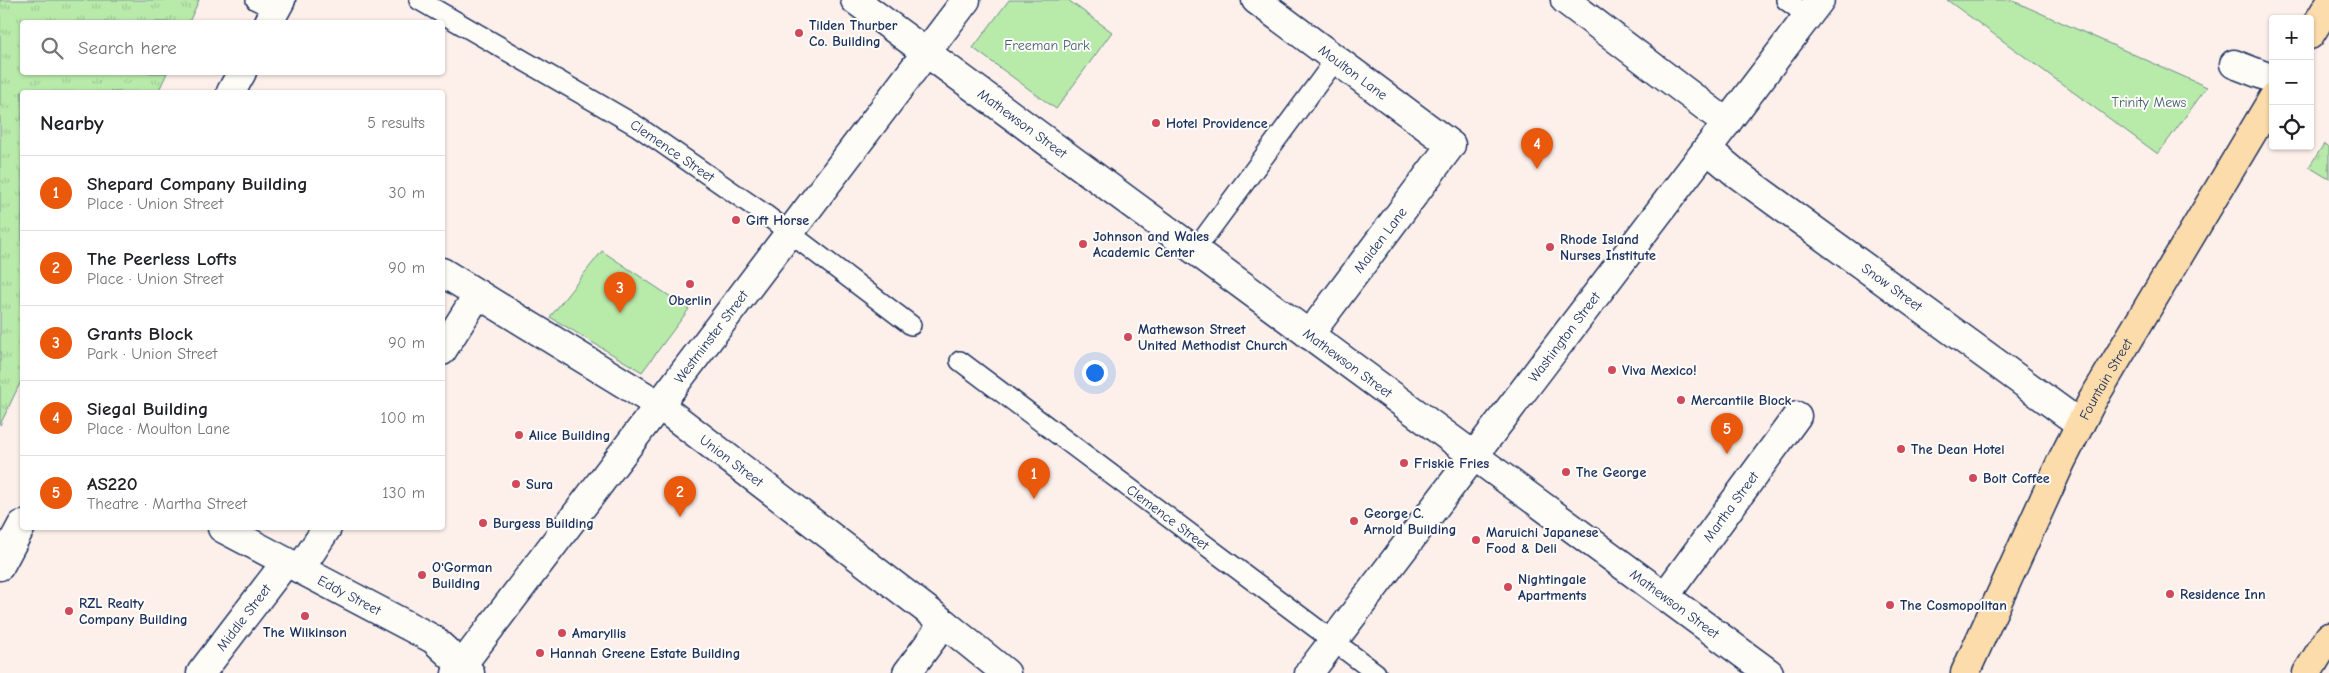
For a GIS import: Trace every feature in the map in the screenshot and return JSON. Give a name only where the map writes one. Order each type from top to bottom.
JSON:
[{"type":"main road","points":[[2314,28],[2329,4]]},
{"type":"main road","name":"Fountain Street","points":[[1965,673],[2080,424],[2269,105]]},
{"type":"main road","points":[[2307,673],[2329,637]]},
{"type":"street","name":"Mathewson Street","points":[[855,0],[1769,673]]},
{"type":"street","name":"Westminster Street","points":[[462,671],[738,298],[790,234],[966,0]]},
{"type":"street","name":"Moulton Lane","points":[[1256,0],[1451,145]]},
{"type":"street","points":[[1565,0],[1727,123]]},
{"type":"street","name":"Washington Street","points":[[1309,673],[1814,8]]},
{"type":"street","points":[[2234,64],[2269,77]]},
{"type":"street","points":[[232,90],[240,75]]},
{"type":"street","name":"Maiden Lane","points":[[1309,335],[1451,145]]},
{"type":"street","name":"Snow Street","points":[[1707,149],[1737,174],[2080,424]]},
{"type":"street","name":"Union Street","points":[[445,274],[659,405],[944,623],[1006,673]]},
{"type":"street","points":[[445,346],[478,294]]},
{"type":"street","name":"Martha Street","points":[[1665,596],[1797,416]]},
{"type":"street","points":[[0,566],[20,529]]},
{"type":"street","name":"Eddy Street","points":[[226,530],[433,639],[462,671]]},
{"type":"street","name":"Middle Street","points":[[202,673],[293,565],[325,530]]},
{"type":"street","points":[[907,673],[944,623]]},
{"type":"lane","name":"Clemence Street","points":[[419,0],[637,126],[766,216],[911,325]]},
{"type":"lane","points":[[1786,0],[1814,8]]},
{"type":"lane","points":[[1195,250],[1336,59]]},
{"type":"lane","name":"Clemence Street","points":[[960,361],[1376,673]]},
{"type":"green space","points":[[0,0],[199,0],[190,20],[20,20],[20,75],[166,75],[159,90],[20,90],[20,383],[0,425]]},
{"type":"green space","name":"Freeman Park","points":[[1009,0],[1068,0],[1112,32],[1056,109],[973,48]]},
{"type":"green space","name":"Trinity Mews","points":[[1947,0],[2011,0],[2207,87],[2158,154]]},
{"type":"green space","points":[[2324,144],[2329,147],[2329,179],[2309,167]]},
{"type":"green space","points":[[602,251],[689,309],[642,372],[550,317]]},
{"type":"place","name":"Tilden Thurber Co. Building","points":[[799,33]]},
{"type":"place","name":"Hotel Providence","points":[[1156,123]]},
{"type":"place","name":"Siegal Building","points":[[1537,169]]},
{"type":"place","name":"Gift Horse","points":[[736,220]]},
{"type":"place","name":"Johnson and Wales Academic Center","points":[[1083,244]]},
{"type":"place","name":"Rhode Island Nurses Institute","points":[[1550,247]]},
{"type":"place","name":"Oberlin","points":[[690,284]]},
{"type":"place","name":"Grants Block","points":[[620,313]]},
{"type":"place","name":"Mathewson Street United Methodist Church","points":[[1128,337]]},
{"type":"place","name":"Viva Mexico!","points":[[1612,370]]},
{"type":"place","name":"Mercantile Block","points":[[1681,400]]},
{"type":"place","name":"Alice Building","points":[[519,435]]},
{"type":"place","name":"The Dean Hotel","points":[[1901,449]]},
{"type":"place","name":"AS220","points":[[1727,454]]},
{"type":"place","name":"Friskie Fries","points":[[1404,463]]},
{"type":"place","name":"The George","points":[[1566,472]]},
{"type":"place","name":"Bolt Coffee","points":[[1973,478]]},
{"type":"place","name":"Sura","points":[[516,484]]},
{"type":"place","name":"Shepard Company Building","points":[[1034,499]]},
{"type":"place","name":"The Peerless Lofts","points":[[680,517]]},
{"type":"place","name":"George C. Arnold Building","points":[[1354,521]]},
{"type":"place","name":"Burgess Building","points":[[483,523]]},
{"type":"place","name":"Maruichi Japanese Food & Deli","points":[[1476,540]]},
{"type":"place","name":"O'Gorman Building","points":[[422,575]]},
{"type":"place","name":"Nightingale Apartments","points":[[1508,587]]},
{"type":"place","name":"Residence Inn","points":[[2170,594]]},
{"type":"place","name":"The Cosmopolitan","points":[[1890,605]]},
{"type":"place","name":"RZL Realty Company Building","points":[[69,611]]},
{"type":"place","name":"The Wilkinson","points":[[305,616]]},
{"type":"place","name":"Amaryllis","points":[[562,633]]},
{"type":"place","name":"Hannah Greene Estate Building","points":[[540,653]]}]
